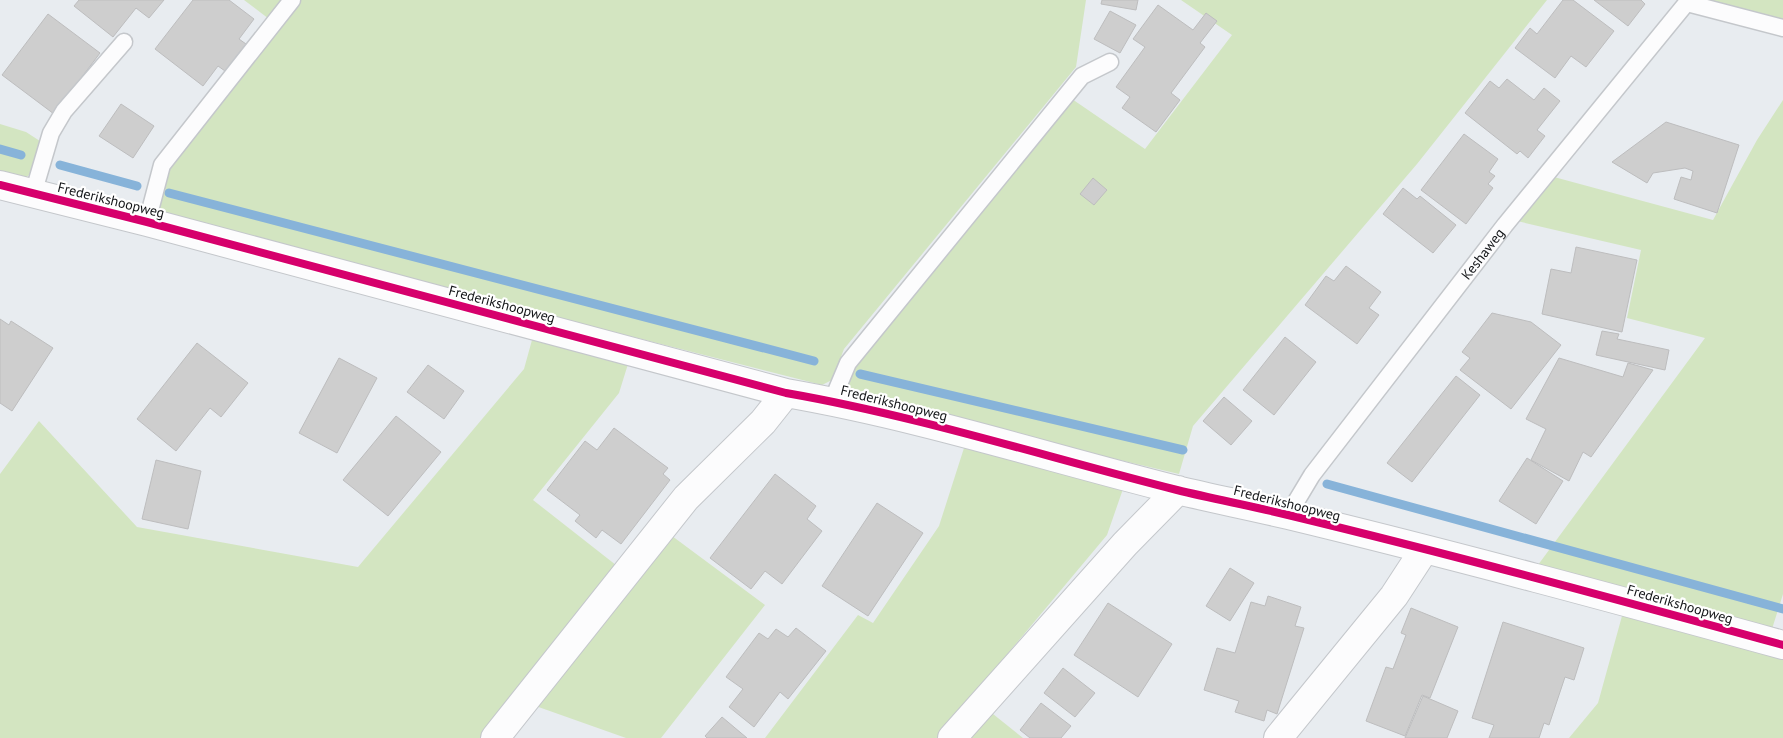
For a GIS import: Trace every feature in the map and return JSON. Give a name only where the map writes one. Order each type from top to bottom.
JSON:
[{"type":"street","name":"Frederikshoopweg","points":[[0,185],[147,222],[786,393],[832,401],[994,440],[1178,490],[1288,515],[1550,580],[1783,646]]},
{"type":"street","points":[[495,738],[686,498],[763,422],[786,393]]},
{"type":"street","points":[[952,738],[1125,544],[1178,490]]},
{"type":"street","points":[[1278,738],[1394,596],[1424,550]]},
{"type":"lane","points":[[147,222],[162,164],[292,0]]},
{"type":"lane","points":[[1688,1],[1783,28]]},
{"type":"lane","name":"Keshaweg","points":[[1288,515],[1312,475],[1505,225],[1688,1]]},
{"type":"lane","points":[[33,194],[51,133],[64,111],[124,42]]},
{"type":"lane","points":[[832,401],[848,363],[1082,76],[1110,62]]},
{"type":"green space","points":[[244,0],[283,0],[269,19]]},
{"type":"green space","points":[[301,0],[1086,0],[1076,67],[844,349],[832,380],[822,385],[166,218],[158,213],[169,168]]},
{"type":"green space","points":[[1181,0],[1547,0],[1417,164],[1193,426],[1179,474],[849,396],[844,392],[852,365],[1072,99],[1145,149],[1232,35]]},
{"type":"green space","points":[[1701,0],[1783,0],[1783,19]]},
{"type":"green space","points":[[1783,100],[1783,594],[1772,629],[1538,565],[1705,338],[1627,318],[1641,250],[1517,221],[1554,177],[1713,220],[1757,140]]},
{"type":"green space","points":[[0,124],[26,132],[43,143],[34,171],[24,179],[0,175]]},
{"type":"green space","points":[[532,340],[628,364],[619,393],[533,500],[621,569],[484,738],[0,738],[0,474],[39,421],[137,527],[358,567],[524,369]]},
{"type":"green space","points":[[964,448],[1123,489],[1107,535],[937,738],[765,738],[858,615],[873,623],[939,526]]},
{"type":"green space","points":[[668,533],[765,605],[661,738],[626,738],[530,704]]},
{"type":"green space","points":[[1622,616],[1783,659],[1783,738],[1569,738],[1598,703]]},
{"type":"green space","points":[[983,706],[1023,738],[956,738]]},
{"type":"building","points":[[79,0],[164,0],[149,18],[136,8],[113,37],[74,6]]},
{"type":"building","points":[[193,0],[229,0],[254,19],[239,39],[246,44],[225,71],[218,66],[203,86],[155,49]]},
{"type":"building","points":[[1102,0],[1138,0],[1136,10],[1101,4]]},
{"type":"building","points":[[1563,0],[1573,0],[1614,31],[1586,67],[1571,56],[1555,78],[1515,48],[1530,28],[1537,34]]},
{"type":"building","points":[[1594,0],[1641,0],[1645,4],[1628,26]]},
{"type":"building","points":[[1158,5],[1193,30],[1206,13],[1217,21],[1200,43],[1205,47],[1171,93],[1180,100],[1156,132],[1122,108],[1130,97],[1116,87],[1145,47],[1133,39]]},
{"type":"building","points":[[1110,11],[1136,25],[1120,53],[1094,39]]},
{"type":"building","points":[[48,14],[100,53],[54,114],[2,75]]},
{"type":"building","points":[[1507,79],[1534,100],[1544,88],[1560,101],[1537,130],[1545,136],[1528,158],[1520,151],[1517,154],[1465,113],[1490,81],[1499,88]]},
{"type":"building","points":[[121,104],[154,126],[133,158],[99,136]]},
{"type":"building","points":[[1666,122],[1739,145],[1717,213],[1674,199],[1681,177],[1691,180],[1693,171],[1685,168],[1653,173],[1647,183],[1612,162]]},
{"type":"building","points":[[1464,134],[1498,159],[1489,172],[1495,176],[1488,184],[1493,188],[1466,224],[1421,190]]},
{"type":"building","points":[[1093,178],[1107,190],[1094,205],[1080,194]]},
{"type":"building","points":[[1403,188],[1417,199],[1420,196],[1456,225],[1433,253],[1383,214]]},
{"type":"building","points":[[1576,247],[1637,260],[1622,332],[1542,314],[1551,269],[1571,273]]},
{"type":"building","points":[[1346,266],[1381,292],[1369,308],[1379,315],[1357,344],[1305,305],[1326,276],[1334,281]]},
{"type":"building","points":[[1492,313],[1531,322],[1561,345],[1511,409],[1460,370],[1470,358],[1462,352]]},
{"type":"building","points":[[0,319],[9,325],[11,321],[53,348],[12,411],[0,403]]},
{"type":"building","points":[[1602,331],[1619,334],[1617,339],[1669,350],[1665,370],[1596,355]]},
{"type":"building","points":[[1285,337],[1316,362],[1274,415],[1243,390]]},
{"type":"building","points":[[197,343],[248,383],[221,417],[210,408],[176,451],[137,419]]},
{"type":"building","points":[[339,358],[377,378],[337,453],[299,433]]},
{"type":"building","points":[[1559,358],[1623,377],[1628,363],[1653,370],[1591,457],[1583,452],[1569,481],[1531,460],[1546,429],[1526,419]]},
{"type":"building","points":[[428,365],[464,391],[444,419],[407,392]]},
{"type":"building","points":[[1456,376],[1480,395],[1412,482],[1387,463]]},
{"type":"building","points":[[1224,397],[1252,421],[1231,445],[1203,421]]},
{"type":"building","points":[[396,416],[441,452],[388,516],[343,480]]},
{"type":"building","points":[[614,428],[668,468],[663,474],[670,480],[621,544],[602,530],[596,538],[575,521],[580,515],[547,490],[585,441],[597,450]]},
{"type":"building","points":[[1527,458],[1563,481],[1536,524],[1499,501]]},
{"type":"building","points":[[156,460],[201,471],[188,529],[142,519]]},
{"type":"building","points":[[775,474],[816,506],[807,519],[822,531],[782,584],[765,571],[751,589],[710,558]]},
{"type":"building","points":[[877,503],[923,533],[868,616],[822,586]]},
{"type":"building","points":[[1230,568],[1254,583],[1230,621],[1206,606]]},
{"type":"building","points":[[1268,596],[1301,607],[1295,626],[1304,628],[1277,714],[1267,710],[1264,721],[1235,712],[1239,701],[1204,690],[1217,648],[1235,653],[1251,602],[1265,606]]},
{"type":"building","points":[[1108,603],[1172,644],[1138,697],[1074,655]]},
{"type":"building","points":[[1411,608],[1458,627],[1430,698],[1422,695],[1405,736],[1366,721],[1386,667],[1393,669],[1406,635],[1401,633]]},
{"type":"building","points":[[1503,622],[1584,648],[1574,680],[1565,677],[1549,725],[1544,723],[1539,738],[1489,738],[1494,725],[1472,718]]},
{"type":"building","points":[[796,628],[826,651],[788,699],[780,692],[754,727],[729,707],[743,689],[726,677],[759,633],[768,639],[776,629],[788,637]]},
{"type":"building","points":[[1063,668],[1095,693],[1075,717],[1044,693]]},
{"type":"building","points":[[1423,696],[1458,711],[1447,738],[1405,738]]},
{"type":"building","points":[[1041,703],[1071,726],[1061,738],[1030,738],[1020,730]]},
{"type":"building","points":[[722,717],[747,738],[707,738],[705,736]]},
{"type":"waterway","points":[[0,149],[21,155]]},
{"type":"waterway","points":[[60,165],[137,186]]},
{"type":"waterway","points":[[169,193],[814,361]]},
{"type":"waterway","points":[[860,374],[1183,450]]},
{"type":"waterway","points":[[1327,484],[1783,609]]},
{"type":"cycle path","points":[[0,185],[147,222],[786,393],[884,413],[1177,490],[1412,546],[1783,645]]}]
